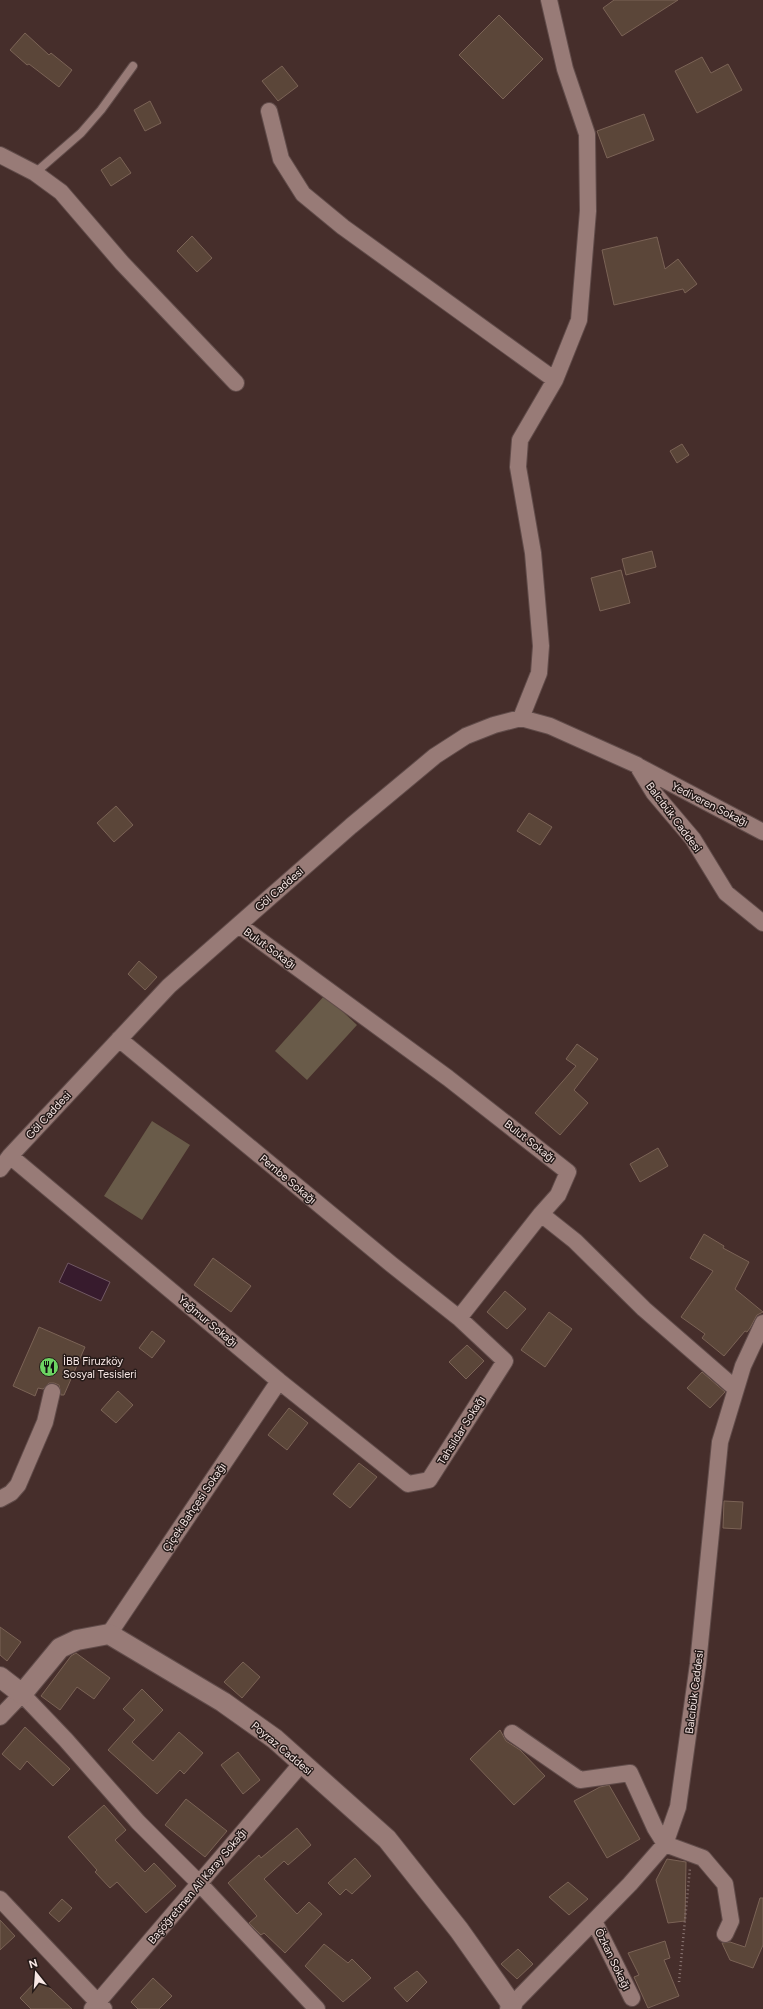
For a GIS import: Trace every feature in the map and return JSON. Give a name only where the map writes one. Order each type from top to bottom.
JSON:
[{"type":"street","points":[[549,0],[565,69],[587,134],[588,211],[579,320],[555,380],[520,440],[518,467],[533,554],[541,646],[539,673],[521,718],[550,726],[637,765]]},
{"type":"street","points":[[269,111],[281,159],[303,194],[343,227],[555,380]]},
{"type":"street","points":[[0,155],[35,173],[61,192],[122,263],[236,383]]},
{"type":"street","name":"Göl Caddesi","points":[[0,1169],[10,1156],[169,986],[239,925],[435,756],[466,736],[494,725],[521,718]]},
{"type":"street","name":"Yediveren Sokağı","points":[[637,765],[763,832]]},
{"type":"street","name":"Balcıbük Caddesi","points":[[637,765],[654,793],[693,839],[726,893],[763,923]]},
{"type":"street","name":"Bulut Sokağı","points":[[239,925],[448,1078],[568,1172],[558,1195],[541,1214]]},
{"type":"street","name":"Pembe Sokağı","points":[[119,1039],[391,1264],[459,1318],[505,1361]]},
{"type":"street","name":"Yağmur Sokağı","points":[[10,1156],[279,1381],[408,1484]]},
{"type":"street","points":[[459,1318],[541,1214],[575,1241],[644,1309],[736,1389]]},
{"type":"street","name":"Balcıbük Caddesi","points":[[510,2007],[594,1921],[665,1844],[678,1807],[698,1664],[720,1442],[744,1366],[763,1323]]},
{"type":"street","name":"Tahsildar Sokağı","points":[[408,1484],[429,1480],[505,1361]]},
{"type":"street","name":"Çiçek Bahçesi Sokağı","points":[[109,1634],[279,1381]]},
{"type":"street","points":[[0,1498],[11,1493],[18,1485],[45,1422],[52,1392]]},
{"type":"street","points":[[0,1717],[22,1694],[60,1648],[77,1640],[109,1634]]},
{"type":"street","name":"Poyraz Caddesi","points":[[109,1634],[223,1702],[275,1739],[387,1839],[459,1930],[510,2007]]},
{"type":"street","points":[[0,1677],[22,1694],[66,1740],[138,1822],[200,1883],[317,2009]]},
{"type":"street","points":[[512,1733],[580,1780],[630,1773],[655,1828],[665,1844],[703,1858],[725,1884],[731,1921],[725,1934]]},
{"type":"street","name":"Başöğretmen Ali Karay Sokağı","points":[[98,2007],[200,1883],[302,1763]]},
{"type":"street","points":[[0,1899],[98,2007]]},
{"type":"street","name":"Özkan Sokağı","points":[[594,1921],[632,1998]]},
{"type":"lane","points":[[35,173],[81,133],[133,66]]},
{"type":"path","points":[[679,1982],[692,1854]]},
{"type":"shaded area","points":[[325,995],[357,1025],[307,1080],[275,1051]]},
{"type":"shaded area","points":[[152,1121],[190,1145],[142,1220],[104,1196]]},
{"type":"shaded area","points":[[68,1263],[110,1282],[101,1301],[59,1282]]},
{"type":"building","points":[[614,0],[678,0],[622,36],[603,8]]},
{"type":"building","points":[[499,15],[543,59],[503,99],[459,55]]},
{"type":"building","points":[[25,33],[49,55],[51,53],[72,70],[59,87],[29,64],[27,65],[10,50]]},
{"type":"building","points":[[702,57],[711,73],[728,64],[742,90],[697,113],[675,71]]},
{"type":"building","points":[[282,66],[298,86],[278,101],[262,81]]},
{"type":"building","points":[[150,101],[161,123],[145,131],[134,110]]},
{"type":"building","points":[[644,114],[654,140],[607,158],[597,131]]},
{"type":"building","points":[[120,157],[131,173],[111,186],[101,170]]},
{"type":"building","points":[[192,236],[212,258],[197,272],[177,251]]},
{"type":"building","points":[[657,237],[665,269],[678,259],[697,284],[685,293],[683,289],[614,305],[602,250]]},
{"type":"building","points":[[682,444],[689,455],[677,463],[670,451]]},
{"type":"building","points":[[652,551],[656,567],[626,575],[622,559]]},
{"type":"building","points":[[621,570],[630,603],[600,611],[591,578]]},
{"type":"building","points":[[116,806],[133,825],[114,842],[97,823]]},
{"type":"building","points":[[529,813],[552,827],[540,845],[517,831]]},
{"type":"building","points":[[139,961],[157,977],[145,990],[128,974]]},
{"type":"building","points":[[577,1044],[598,1059],[574,1090],[588,1103],[560,1135],[535,1113],[576,1066],[566,1059]]},
{"type":"building","points":[[658,1148],[668,1166],[640,1182],[630,1164]]},
{"type":"building","points":[[704,1234],[724,1246],[723,1248],[749,1262],[735,1289],[763,1312],[757,1315],[747,1332],[745,1331],[724,1356],[702,1338],[705,1334],[681,1317],[713,1271],[690,1258]]},
{"type":"building","points":[[213,1258],[251,1286],[231,1312],[194,1285]]},
{"type":"building","points":[[505,1291],[526,1309],[507,1329],[487,1312]]},
{"type":"building","points":[[549,1312],[572,1329],[545,1367],[521,1350]]},
{"type":"building","name":"İBB Firuzköy Sosyal Tesisleri","points":[[39,1327],[85,1347],[64,1395],[61,1395],[59,1385],[54,1383],[49,1383],[43,1389],[38,1388],[35,1396],[13,1386]]},
{"type":"building","points":[[152,1331],[165,1341],[152,1358],[139,1348]]},
{"type":"building","points":[[467,1345],[484,1361],[466,1379],[449,1362]]},
{"type":"building","points":[[702,1372],[725,1392],[710,1408],[687,1388]]},
{"type":"building","points":[[118,1391],[133,1405],[116,1423],[101,1410]]},
{"type":"building","points":[[289,1408],[308,1423],[287,1450],[268,1435]]},
{"type":"building","points":[[359,1463],[377,1477],[350,1508],[333,1494]]},
{"type":"building","points":[[724,1501],[743,1502],[741,1529],[723,1528]]},
{"type":"building","points":[[0,1627],[21,1642],[7,1661],[0,1655]]},
{"type":"building","points":[[76,1653],[110,1678],[94,1699],[77,1687],[60,1710],[41,1696],[71,1656]]},
{"type":"building","points":[[243,1662],[260,1677],[242,1698],[224,1682]]},
{"type":"building","points":[[142,1689],[163,1710],[132,1742],[153,1761],[179,1732],[203,1753],[184,1774],[180,1770],[157,1794],[108,1750],[135,1720],[123,1709]]},
{"type":"building","points":[[25,1727],[70,1769],[53,1786],[27,1761],[20,1770],[2,1754]]},
{"type":"building","points":[[500,1730],[506,1741],[520,1750],[545,1776],[514,1805],[470,1759]]},
{"type":"building","points":[[238,1752],[260,1780],[243,1794],[221,1765]]},
{"type":"building","points":[[609,1785],[640,1839],[607,1858],[574,1801],[600,1787]]},
{"type":"building","points":[[186,1799],[227,1831],[205,1857],[165,1825]]},
{"type":"building","points":[[104,1805],[126,1830],[115,1840],[145,1872],[154,1863],[176,1886],[146,1913],[117,1882],[110,1888],[95,1872],[97,1870],[68,1837]]},
{"type":"building","points":[[297,1828],[311,1845],[288,1865],[284,1861],[264,1879],[297,1914],[309,1902],[322,1914],[285,1953],[264,1933],[261,1935],[249,1923],[257,1916],[228,1883],[259,1855],[261,1858]]},
{"type":"building","points":[[355,1858],[371,1876],[352,1894],[346,1889],[340,1895],[328,1883]]},
{"type":"building","points":[[667,1859],[686,1862],[685,1921],[668,1923],[656,1880]]},
{"type":"building","points":[[568,1882],[588,1899],[569,1915],[549,1897]]},
{"type":"building","points":[[760,1898],[763,1898],[763,1945],[753,1968],[730,1960],[722,1943],[730,1942],[745,1947]]},
{"type":"building","points":[[62,1899],[72,1908],[59,1922],[49,1913]]},
{"type":"building","points":[[0,1920],[15,1936],[0,1950]]},
{"type":"building","points":[[665,1941],[670,1958],[664,1960],[679,1996],[648,2008],[634,1977],[639,1975],[628,1953]]},
{"type":"building","points":[[324,1944],[348,1963],[352,1959],[371,1978],[343,2002],[305,1966]]},
{"type":"building","points":[[518,1949],[533,1964],[517,1979],[501,1964]]},
{"type":"building","points":[[417,1971],[427,1982],[407,2002],[394,1988]]},
{"type":"building","points":[[39,1978],[72,2009],[31,2009],[20,1998]]},
{"type":"building","points":[[153,1978],[172,1996],[159,2009],[138,2009],[131,2002]]},
{"type":"place","name":"İBB Firuzköy Sosyal Tesisleri","points":[[49,1367]]}]
